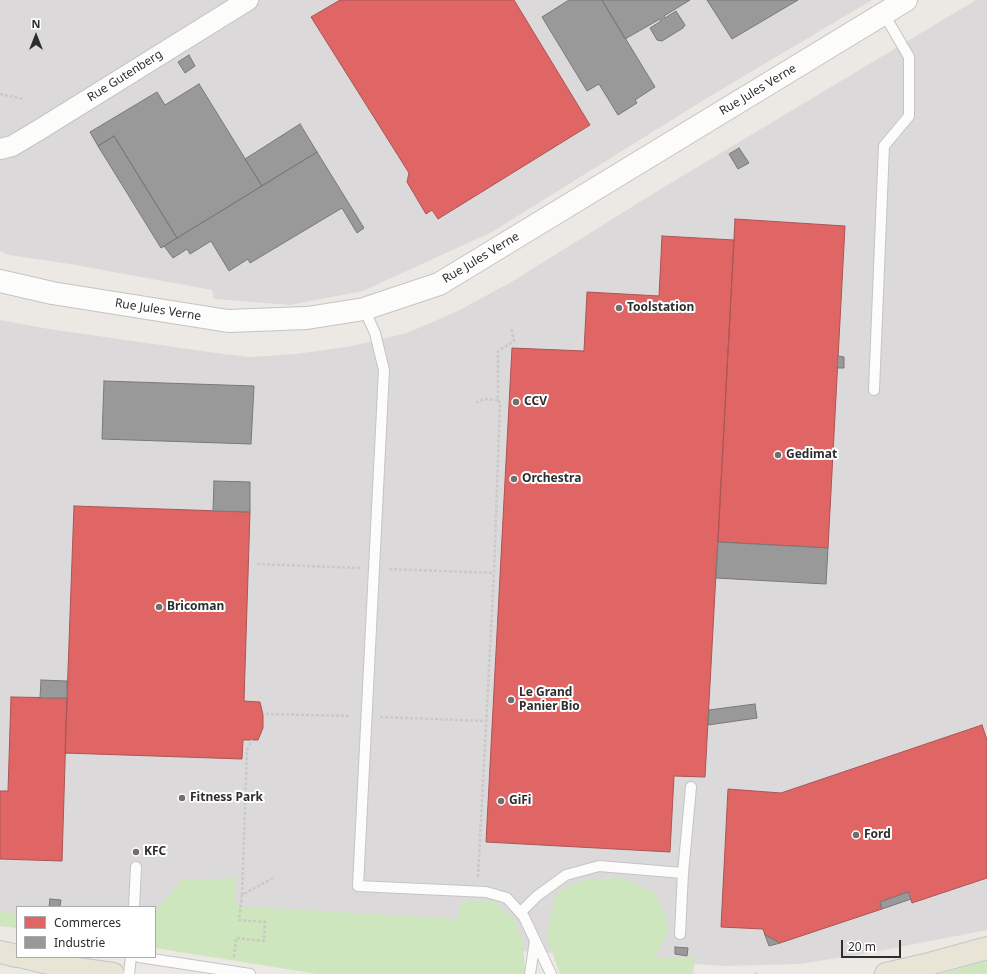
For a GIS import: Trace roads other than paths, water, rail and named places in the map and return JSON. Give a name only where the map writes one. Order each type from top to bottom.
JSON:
[{"type":"main road","name":"Rue Jules Verne","points":[[0,281],[52,293],[228,321],[307,318],[364,308],[439,284],[906,0]]},
{"type":"main road","points":[[886,974],[987,948]]},
{"type":"main road","points":[[27,958],[70,968],[113,974]]},
{"type":"street","name":"Rue Gutenberg","points":[[0,149],[12,146],[248,0]]},
{"type":"lane","points":[[874,390],[884,146],[909,116],[909,57],[884,14]]},
{"type":"lane","points":[[364,308],[375,333],[384,370],[358,886],[477,891],[507,898],[524,917],[551,974]]},
{"type":"lane","points":[[680,934],[683,873],[691,787]]},
{"type":"lane","points":[[134,906],[136,866]]},
{"type":"lane","points":[[520,912],[536,896],[566,874],[598,866],[683,873]]},
{"type":"lane","points":[[530,974],[535,940]]},
{"type":"lane","points":[[129,974],[131,958]]},
{"type":"lane","points":[[146,958],[250,974]]},
{"type":"place","name":"Toolstation","points":[[619,308]]},
{"type":"place","name":"CCV","points":[[516,402]]},
{"type":"place","name":"Gedimat","points":[[778,455]]},
{"type":"place","name":"Orchestra","points":[[514,479]]},
{"type":"place","name":"Bricoman","points":[[159,607]]},
{"type":"place","name":"Le Grand Panier Bio","points":[[511,700]]},
{"type":"place","name":"Fitness Park","points":[[182,798]]},
{"type":"place","name":"GiFi","points":[[501,801]]},
{"type":"place","name":"Ford","points":[[856,835]]},
{"type":"place","name":"KFC","points":[[136,852]]}]
